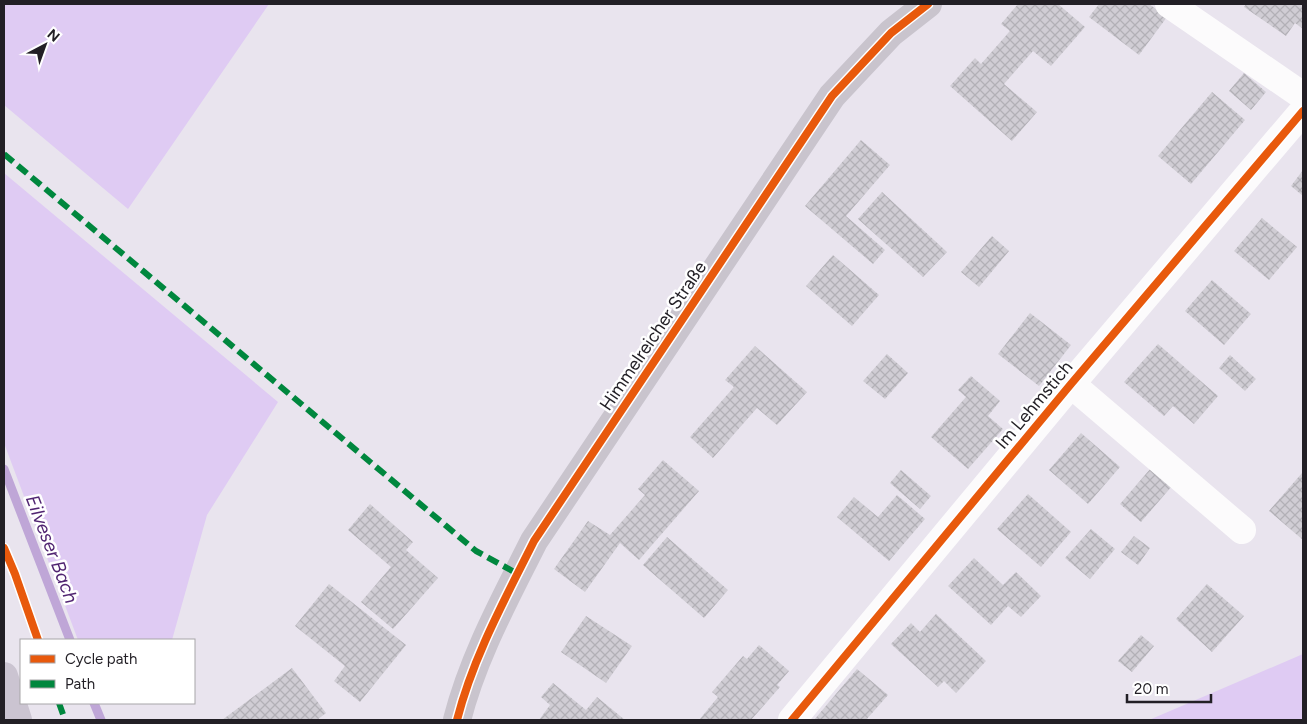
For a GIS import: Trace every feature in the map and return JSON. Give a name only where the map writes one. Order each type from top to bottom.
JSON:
[{"type":"highway","points":[[4,676],[18,720]]},
{"type":"main road","name":"Himmelreicher Straße","points":[[457,720],[464,693],[497,615],[534,541],[832,96],[891,33],[928,4]]},
{"type":"street","points":[[1169,4],[1303,96]]},
{"type":"street","name":"Im Lehmstich","points":[[792,720],[1070,384],[1303,111]]},
{"type":"street","name":"Im Lehmstich","points":[[1070,384],[1242,530]]},
{"type":"shaded area","points":[[4,4],[269,4],[128,209],[4,105]]},
{"type":"shaded area","points":[[4,173],[278,402],[207,515],[172,639],[78,639],[4,443]]},
{"type":"shaded area","points":[[1303,654],[1303,720],[1149,720]]},
{"type":"building","points":[[1018,4],[1058,4],[1085,27],[1051,66],[1033,51],[1004,84],[1037,112],[1012,141],[950,86],[975,58],[981,64],[1010,31],[1001,24]]},
{"type":"building","points":[[1099,4],[1149,4],[1167,17],[1139,55],[1089,17]]},
{"type":"building","points":[[1246,4],[1303,4],[1303,29],[1295,23],[1286,36],[1244,7]]},
{"type":"building","points":[[1244,73],[1266,92],[1251,110],[1229,91]]},
{"type":"building","points":[[1212,92],[1245,120],[1191,184],[1158,156]]},
{"type":"building","points":[[861,140],[890,165],[846,216],[885,250],[873,264],[805,206]]},
{"type":"building","points":[[1303,170],[1303,196],[1291,186]]},
{"type":"building","points":[[882,192],[947,252],[923,277],[858,219]]},
{"type":"building","points":[[1262,218],[1297,247],[1269,280],[1234,251]]},
{"type":"building","points":[[992,236],[1009,251],[979,287],[961,272]]},
{"type":"building","points":[[833,255],[879,295],[852,326],[806,286]]},
{"type":"building","points":[[1212,280],[1251,314],[1224,345],[1185,311]]},
{"type":"building","points":[[1030,313],[1071,345],[1039,386],[998,354]]},
{"type":"building","points":[[1158,344],[1218,396],[1194,424],[1173,406],[1164,416],[1124,382]]},
{"type":"building","points":[[755,346],[807,392],[777,425],[757,408],[713,458],[690,437],[734,387],[725,380]]},
{"type":"building","points":[[887,354],[908,373],[885,399],[863,381]]},
{"type":"building","points":[[1230,355],[1256,379],[1245,391],[1219,368]]},
{"type":"building","points":[[971,376],[1000,401],[988,416],[1003,429],[968,469],[931,437],[966,397],[958,390]]},
{"type":"building","points":[[1081,433],[1120,467],[1088,504],[1049,470]]},
{"type":"building","points":[[663,460],[699,491],[639,560],[620,543],[585,592],[554,569],[588,521],[610,535],[645,495],[638,489]]},
{"type":"building","points":[[1151,468],[1172,486],[1141,522],[1120,504]]},
{"type":"building","points":[[901,470],[931,496],[920,509],[890,483]]},
{"type":"building","points":[[1303,474],[1303,540],[1269,511]]},
{"type":"building","points":[[1028,494],[1071,532],[1041,567],[997,529]]},
{"type":"building","points":[[897,495],[925,519],[889,561],[837,517],[854,497],[878,517]]},
{"type":"building","points":[[370,504],[413,542],[406,550],[438,578],[393,629],[361,602],[391,567],[348,530]]},
{"type":"building","points":[[1091,529],[1115,549],[1090,579],[1065,558]]},
{"type":"building","points":[[1134,536],[1150,548],[1138,565],[1121,552]]},
{"type":"building","points":[[667,537],[728,590],[704,618],[643,565]]},
{"type":"building","points":[[974,558],[1003,585],[1016,572],[1041,596],[1021,617],[1008,606],[991,625],[948,586]]},
{"type":"building","points":[[329,584],[406,645],[360,702],[334,681],[345,666],[295,626]]},
{"type":"building","points":[[1207,584],[1244,616],[1212,652],[1176,619]]},
{"type":"building","points":[[936,614],[986,661],[956,693],[944,681],[938,687],[891,644],[911,623],[920,632]]},
{"type":"building","points":[[586,616],[632,646],[606,683],[561,652]]},
{"type":"building","points":[[1141,635],[1154,646],[1132,672],[1118,661]]},
{"type":"building","points":[[759,645],[789,671],[777,685],[780,687],[751,720],[699,720],[718,697],[712,692],[743,656],[747,659]]},
{"type":"building","points":[[292,668],[326,713],[317,720],[222,720]]},
{"type":"building","points":[[857,669],[888,695],[866,720],[814,720]]},
{"type":"building","points":[[553,683],[586,710],[597,697],[625,720],[539,720],[550,705],[541,697]]},
{"type":"waterway","name":"Eilveser Bach","points":[[4,469],[70,639]]},
{"type":"waterway","name":"Eilveser Bach","points":[[94,704],[101,720]]},
{"type":"marked path","points":[[4,154],[476,551],[518,574]]},
{"type":"marked path","points":[[59,704],[65,720]]},
{"type":"cycle path","points":[[457,720],[481,651],[534,541],[832,96],[891,33],[928,4]]},
{"type":"cycle path","points":[[792,720],[1071,384],[1303,111]]},
{"type":"cycle path","points":[[4,548],[38,639]]}]
